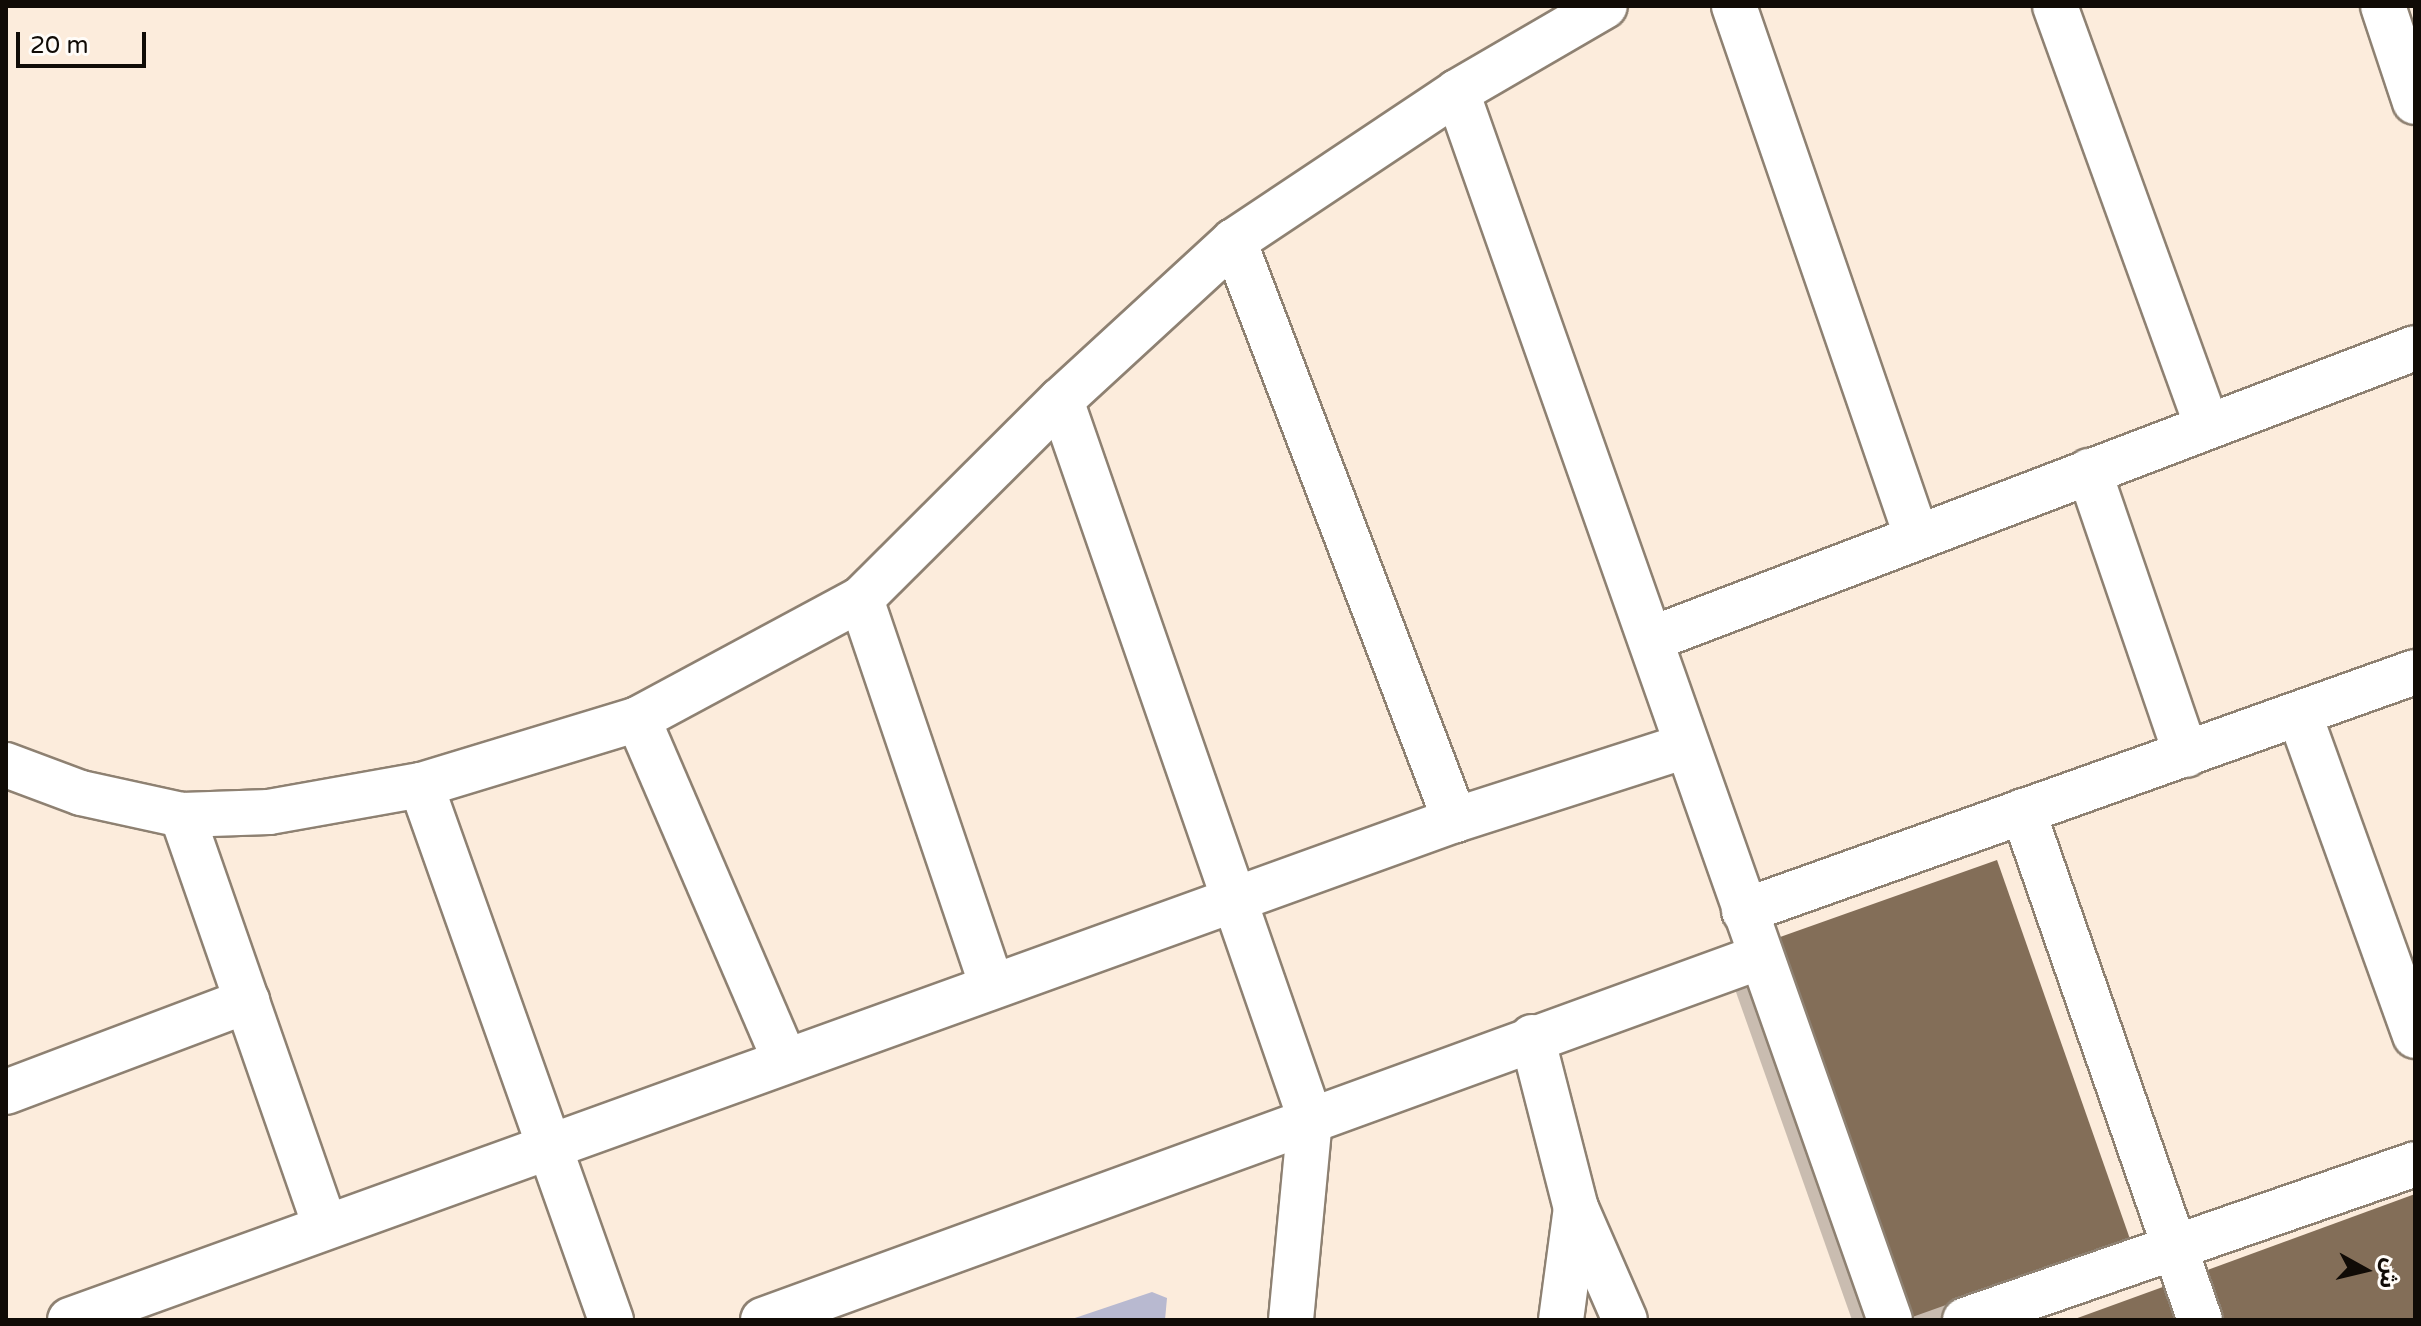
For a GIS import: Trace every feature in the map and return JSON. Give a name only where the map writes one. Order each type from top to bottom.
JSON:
[{"type":"street","points":[[6,765],[81,793],[182,815],[341,804],[421,785],[638,719],[861,599],[1061,400],[1234,241],[1457,92],[1605,6]]},
{"type":"street","points":[[1734,6],[1916,535]]},
{"type":"street","points":[[2055,6],[2207,425]]},
{"type":"street","points":[[2383,6],[2415,102]]},
{"type":"street","points":[[1457,92],[1654,638],[1686,746],[1890,1320]]},
{"type":"street","points":[[1234,241],[1455,820]]},
{"type":"street","points":[[1654,638],[1916,535],[2415,348]]},
{"type":"street","points":[[1061,400],[1238,899],[1310,1118],[1291,1320]]},
{"type":"street","points":[[2089,471],[2186,755]]},
{"type":"street","points":[[861,599],[992,985]]},
{"type":"street","points":[[1744,911],[2300,716],[2415,672]]},
{"type":"street","points":[[2300,716],[2415,1036]]},
{"type":"street","points":[[638,719],[785,1060]]},
{"type":"street","points":[[70,1320],[1455,820],[1686,746]]},
{"type":"street","points":[[421,785],[611,1320]]},
{"type":"street","points":[[2023,811],[2200,1320]]},
{"type":"street","points":[[182,815],[325,1226]]},
{"type":"street","points":[[763,1320],[1532,1037],[1760,957]]},
{"type":"street","points":[[6,1092],[247,1001]]},
{"type":"street","points":[[1532,1037],[1576,1208],[1625,1320]]},
{"type":"street","points":[[1965,1320],[2171,1243],[2415,1164]]},
{"type":"street","points":[[1561,1320],[1576,1208]]},
{"type":"shaded area","points":[[1152,1292],[1167,1298],[1165,1320],[1069,1320]]},
{"type":"building","points":[[1997,860],[2130,1239],[1904,1320],[1763,943]]},
{"type":"building","points":[[2415,1194],[2415,1320],[2219,1320],[2202,1272]]},
{"type":"building","points":[[2171,1284],[2184,1320],[2072,1320]]}]
